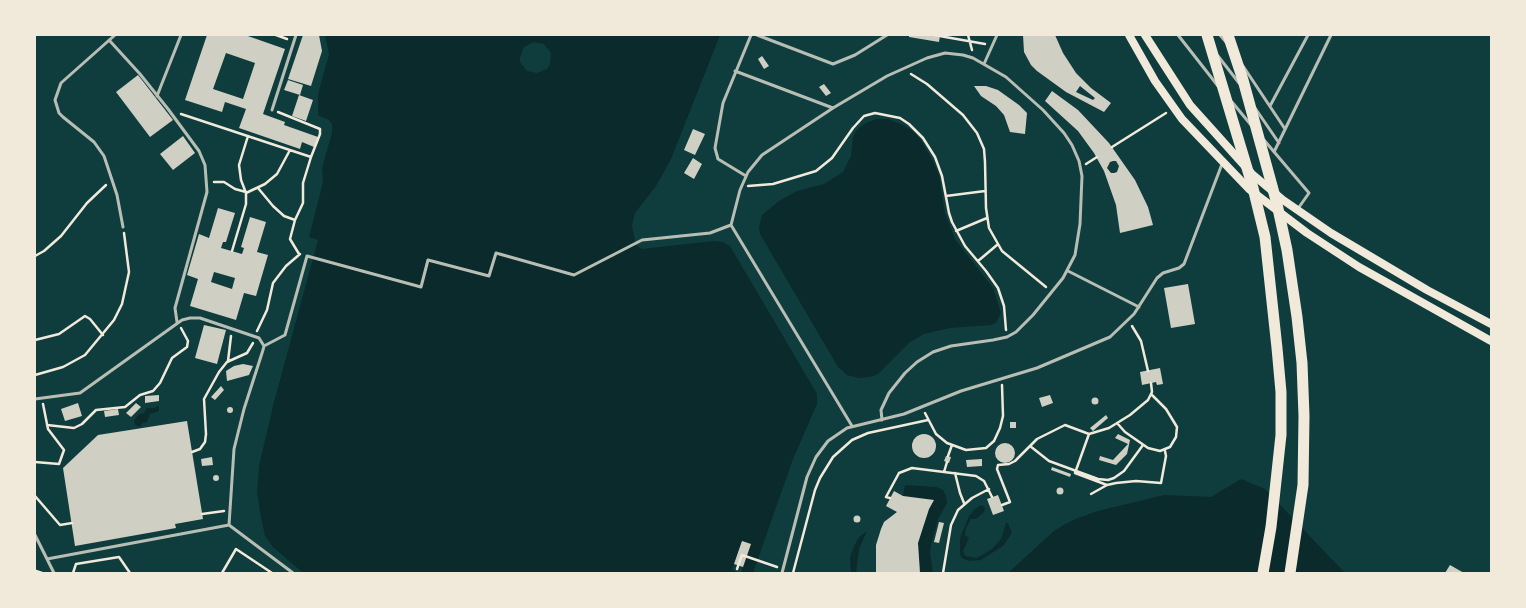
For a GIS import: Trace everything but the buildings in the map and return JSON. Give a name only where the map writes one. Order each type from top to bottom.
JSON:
[{"type":"highway","points":[[1207,35],[1249,174],[1264,237],[1277,348],[1281,392],[1281,435],[1271,527],[1263,573]]},
{"type":"highway","points":[[1228,35],[1243,80],[1277,204],[1297,317],[1302,362],[1304,416],[1303,485],[1290,573]]},
{"type":"main road","points":[[1129,35],[1155,81],[1173,108],[1222,163],[1249,189],[1307,234],[1392,286],[1491,341]]},
{"type":"main road","points":[[1145,35],[1190,105],[1252,174],[1297,210],[1362,252],[1491,324]]},
{"type":"lane","points":[[115,35],[61,83],[55,100],[59,113],[63,118],[100,148],[113,180],[123,227]]},
{"type":"lane","points":[[157,96],[181,35]]},
{"type":"lane","points":[[272,110],[296,35]]},
{"type":"lane","points":[[746,176],[718,159],[716,152],[721,108],[751,35]]},
{"type":"lane","points":[[757,35],[833,64],[855,54],[886,35]]},
{"type":"lane","points":[[984,64],[997,35]]},
{"type":"lane","points":[[1178,35],[1202,68],[1309,193],[1297,210]]},
{"type":"lane","points":[[1202,35],[1238,82],[1279,143]]},
{"type":"lane","points":[[1220,35],[1250,75],[1286,129]]},
{"type":"lane","points":[[1270,106],[1308,35]]},
{"type":"lane","points":[[1274,152],[1331,35]]},
{"type":"lane","points":[[109,40],[140,74],[168,109],[199,151],[205,165],[207,192],[175,308],[177,322]]},
{"type":"lane","points":[[852,426],[731,226],[742,186],[752,165],[762,155],[833,108],[902,68],[945,53],[973,58],[1006,77],[1043,110],[1064,133],[1079,160],[1082,197],[1080,224],[1075,255],[1068,271],[1052,292],[1023,326],[1007,337],[951,346],[933,352],[916,362],[889,393],[881,410],[882,420]]},
{"type":"lane","points":[[735,71],[833,108]]},
{"type":"lane","points":[[782,571],[805,483],[813,462],[828,442],[842,431],[852,426],[904,414],[948,395],[1037,368],[1110,337],[1129,321],[1157,278],[1163,273],[1178,268],[1186,262],[1222,163]]},
{"type":"lane","points":[[264,346],[285,335],[307,256],[421,287],[428,260],[489,276],[496,253],[574,275],[635,242],[646,239],[710,233],[731,226]]},
{"type":"lane","points":[[1068,271],[1139,307]]},
{"type":"lane","points":[[35,399],[80,393],[177,322],[195,318],[255,336],[261,340],[264,346],[234,450],[229,525]]},
{"type":"lane","points":[[47,560],[229,525],[293,573]]},
{"type":"lane","points":[[35,535],[54,573]]},
{"type":"path","points":[[276,35],[294,41]]},
{"type":"path","points":[[934,35],[992,46]]},
{"type":"path","points":[[968,35],[973,58]]},
{"type":"path","points":[[902,68],[927,84],[963,115],[972,126],[984,149],[985,191],[989,228],[997,244],[1007,256],[1052,292]]},
{"type":"path","points":[[1112,147],[1173,108]]},
{"type":"path","points":[[168,109],[311,156]]},
{"type":"path","points":[[272,110],[319,127],[321,132],[311,156],[303,183],[303,203],[295,220],[290,239],[299,254],[307,256]]},
{"type":"path","points":[[742,186],[773,184],[816,171],[832,158],[858,122],[868,115],[879,113],[900,118],[909,124],[923,138],[937,162],[942,176],[949,214],[956,231],[965,246],[998,288],[1004,306],[1007,337]]},
{"type":"path","points":[[232,251],[243,213],[246,192],[241,180],[239,165],[248,136]]},
{"type":"path","points":[[207,183],[224,182],[235,189],[246,192],[258,188],[273,178],[280,171],[290,150]]},
{"type":"path","points":[[35,256],[44,251],[61,236],[87,203],[101,189],[113,180]]},
{"type":"path","points":[[258,188],[273,206],[284,216],[295,220]]},
{"type":"path","points":[[946,196],[985,191]]},
{"type":"path","points":[[956,231],[987,218]]},
{"type":"path","points":[[35,375],[63,367],[77,360],[92,348],[114,320],[122,304],[127,283],[128,260],[123,227]]},
{"type":"path","points":[[978,261],[997,244]]},
{"type":"path","points":[[192,452],[200,449],[206,438],[206,419],[204,407],[206,395],[219,372],[228,362],[247,353],[251,348],[267,310],[273,283],[286,266],[299,254]]},
{"type":"path","points":[[35,340],[59,334],[83,317],[90,319],[103,335]]},
{"type":"path","points":[[1129,321],[1141,341],[1148,370]]},
{"type":"path","points":[[47,425],[74,428],[82,424],[96,410],[125,407],[140,396],[157,387],[172,358],[186,349],[188,345],[188,340],[177,322]]},
{"type":"path","points":[[228,362],[232,328]]},
{"type":"path","points":[[922,407],[936,434],[952,445],[966,450],[986,448],[994,441],[1000,428],[1003,416],[1003,389],[1000,379]]},
{"type":"path","points":[[1002,505],[1010,502],[997,466],[1016,461],[1037,438],[1065,425],[1090,434],[1108,428],[1130,415],[1148,400],[1151,394],[1151,383]]},
{"type":"path","points":[[1117,423],[1125,432],[1143,446],[1156,451],[1165,451],[1174,441],[1177,427],[1169,413],[1151,394]]},
{"type":"path","points":[[35,462],[59,464],[64,450],[47,425],[45,408],[40,398]]},
{"type":"path","points":[[793,573],[815,490],[820,478],[833,457],[852,440],[868,433],[928,420]]},
{"type":"path","points":[[1076,471],[1090,434]]},
{"type":"path","points":[[948,456],[952,445]]},
{"type":"path","points":[[1030,446],[1049,461],[1098,479],[1112,480],[1128,467],[1143,446]]},
{"type":"path","points":[[1092,494],[1107,485],[1127,481],[1161,483],[1166,456],[1165,451]]},
{"type":"path","points":[[944,472],[947,462]]},
{"type":"path","points":[[890,498],[886,497],[894,480],[902,470],[912,468],[976,476],[984,482],[992,497]]},
{"type":"path","points":[[1076,471],[1075,473],[1107,485]]},
{"type":"path","points":[[955,473],[964,503]]},
{"type":"path","points":[[943,573],[951,525],[958,510],[964,503],[989,489]]},
{"type":"path","points":[[35,496],[60,525],[72,523]]},
{"type":"path","points":[[202,514],[230,510]]},
{"type":"path","points":[[222,573],[236,549],[272,573]]},
{"type":"path","points":[[737,569],[742,555],[758,560],[782,571]]},
{"type":"path","points":[[72,573],[76,564],[119,557],[130,573]]},
{"type":"path","points":[[36,571],[42,573]]},
{"type":"water","points":[[325,35],[720,35],[671,159],[656,186],[635,213],[632,226],[636,245],[642,249],[714,241],[722,242],[730,246],[817,394],[817,404],[793,459],[753,573],[741,573],[751,544],[742,541],[732,570],[740,573],[303,573],[273,547],[265,536],[260,512],[257,492],[259,466],[274,402],[318,240],[309,237],[323,182],[322,168],[332,133],[332,124],[329,120],[318,115],[318,94],[329,54]],"holes":[[[534,42],[544,44],[551,53],[550,64],[547,69],[537,73],[527,71],[520,62],[520,57],[524,47]]]},
{"type":"water","points":[[876,119],[888,119],[903,125],[915,133],[922,142],[939,175],[945,213],[955,239],[993,288],[1001,313],[996,323],[991,325],[950,328],[924,334],[910,342],[878,374],[870,377],[859,378],[847,375],[838,367],[760,234],[759,227],[762,215],[779,201],[797,191],[824,184],[843,172],[851,156],[853,138],[856,131],[864,124]]},
{"type":"water","points":[[158,406],[159,411],[150,414],[147,422],[142,423],[140,427],[135,425],[134,421],[138,415],[144,413],[147,408],[154,408]]},
{"type":"water","points":[[1241,479],[1265,489],[1345,573],[1008,573],[1054,531],[1078,518],[1098,511],[1164,495],[1211,497]]},
{"type":"water","points":[[905,485],[936,487],[943,490],[946,496],[947,503],[938,519],[931,545],[930,553],[933,573],[920,573],[918,543],[929,509],[934,500],[903,496]]},
{"type":"water","points":[[982,505],[985,508],[984,512],[976,519],[971,519],[966,528],[965,535],[969,538],[963,551],[965,556],[977,558],[992,549],[1001,539],[1006,523],[1008,523],[1012,533],[1003,546],[981,560],[969,561],[962,558],[960,554],[960,538],[969,516],[976,508]]},
{"type":"water","points":[[867,531],[859,549],[856,573],[851,573],[850,557],[854,546],[859,537]]}]
